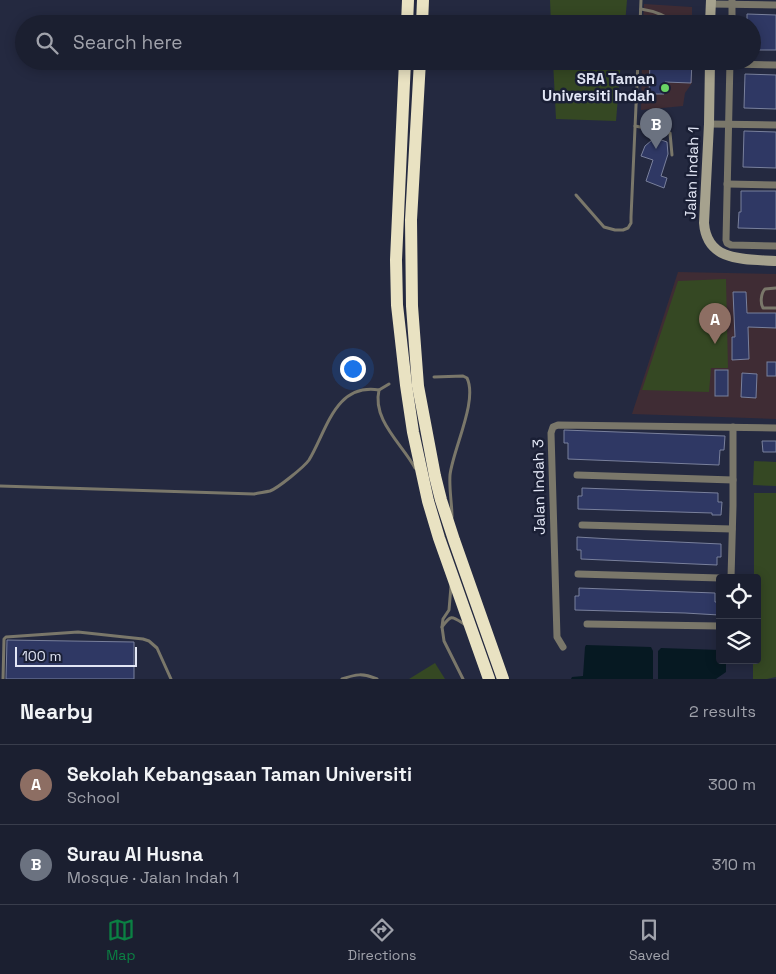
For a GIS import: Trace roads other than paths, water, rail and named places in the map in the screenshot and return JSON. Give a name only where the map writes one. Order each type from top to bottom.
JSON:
[{"type":"highway","points":[[407,15],[408,0]]},
{"type":"highway","points":[[422,15],[423,0]]},
{"type":"highway","points":[[405,70],[397,217],[397,305],[413,432],[428,501],[489,679]]},
{"type":"highway","points":[[419,70],[411,220],[412,306],[418,386],[441,500],[503,679]]},
{"type":"street","points":[[710,15],[711,2],[776,5]]},
{"type":"street","points":[[732,2],[732,15]]},
{"type":"street","points":[[761,64],[776,65]]},
{"type":"street","name":"Jalan Indah 1","points":[[710,70],[705,234],[709,243],[728,257],[776,261]]},
{"type":"street","points":[[730,70],[726,240],[729,244],[776,246]]},
{"type":"street","points":[[709,124],[776,125]]},
{"type":"street","points":[[727,184],[776,185]]},
{"type":"street","name":"Jalan Indah 3","points":[[563,647],[557,637],[551,432],[553,427],[558,425],[776,428]]},
{"type":"street","points":[[731,574],[733,427]]},
{"type":"street","points":[[577,475],[733,480]]},
{"type":"street","points":[[582,525],[732,529]]},
{"type":"street","points":[[578,574],[716,578]]},
{"type":"street","points":[[587,624],[716,626]]},
{"type":"lane","points":[[640,0],[641,15]]},
{"type":"lane","points":[[641,9],[664,15]]},
{"type":"lane","points":[[576,195],[604,227],[615,230],[628,228],[631,218],[638,70]]},
{"type":"lane","points":[[635,126],[670,133],[672,155]]},
{"type":"lane","points":[[776,288],[765,289],[762,292],[761,304],[763,308],[776,308]]},
{"type":"lane","points":[[434,377],[463,376],[467,378],[470,389],[470,399],[453,457],[450,476],[454,540]]},
{"type":"lane","points":[[0,486],[254,494],[270,491],[282,484],[308,461],[326,424],[344,399],[351,393],[369,388],[379,390],[389,384]]},
{"type":"lane","points":[[379,390],[378,397],[381,416],[414,466],[428,501]]},
{"type":"lane","points":[[452,574],[449,610],[443,619],[442,627],[444,641],[463,679]]},
{"type":"lane","points":[[442,627],[446,620],[453,618],[472,630]]},
{"type":"lane","points":[[4,679],[4,639],[78,632],[118,635],[149,641],[157,648],[171,679]]},
{"type":"lane","points":[[342,679],[353,675],[366,674],[377,679]]},
{"type":"water","points":[[586,645],[651,647],[653,651],[653,679],[571,679],[572,677],[583,676]]},
{"type":"water","points":[[661,648],[716,650],[716,664],[726,664],[726,672],[716,679],[658,679],[658,651]]},
{"type":"place","name":"SRA Taman Universiti Indah","points":[[665,88]]},
{"type":"place","name":"Surau Al Husna","points":[[656,149]]},
{"type":"place","name":"Sekolah Kebangsaan Taman Universiti","points":[[715,344]]}]
